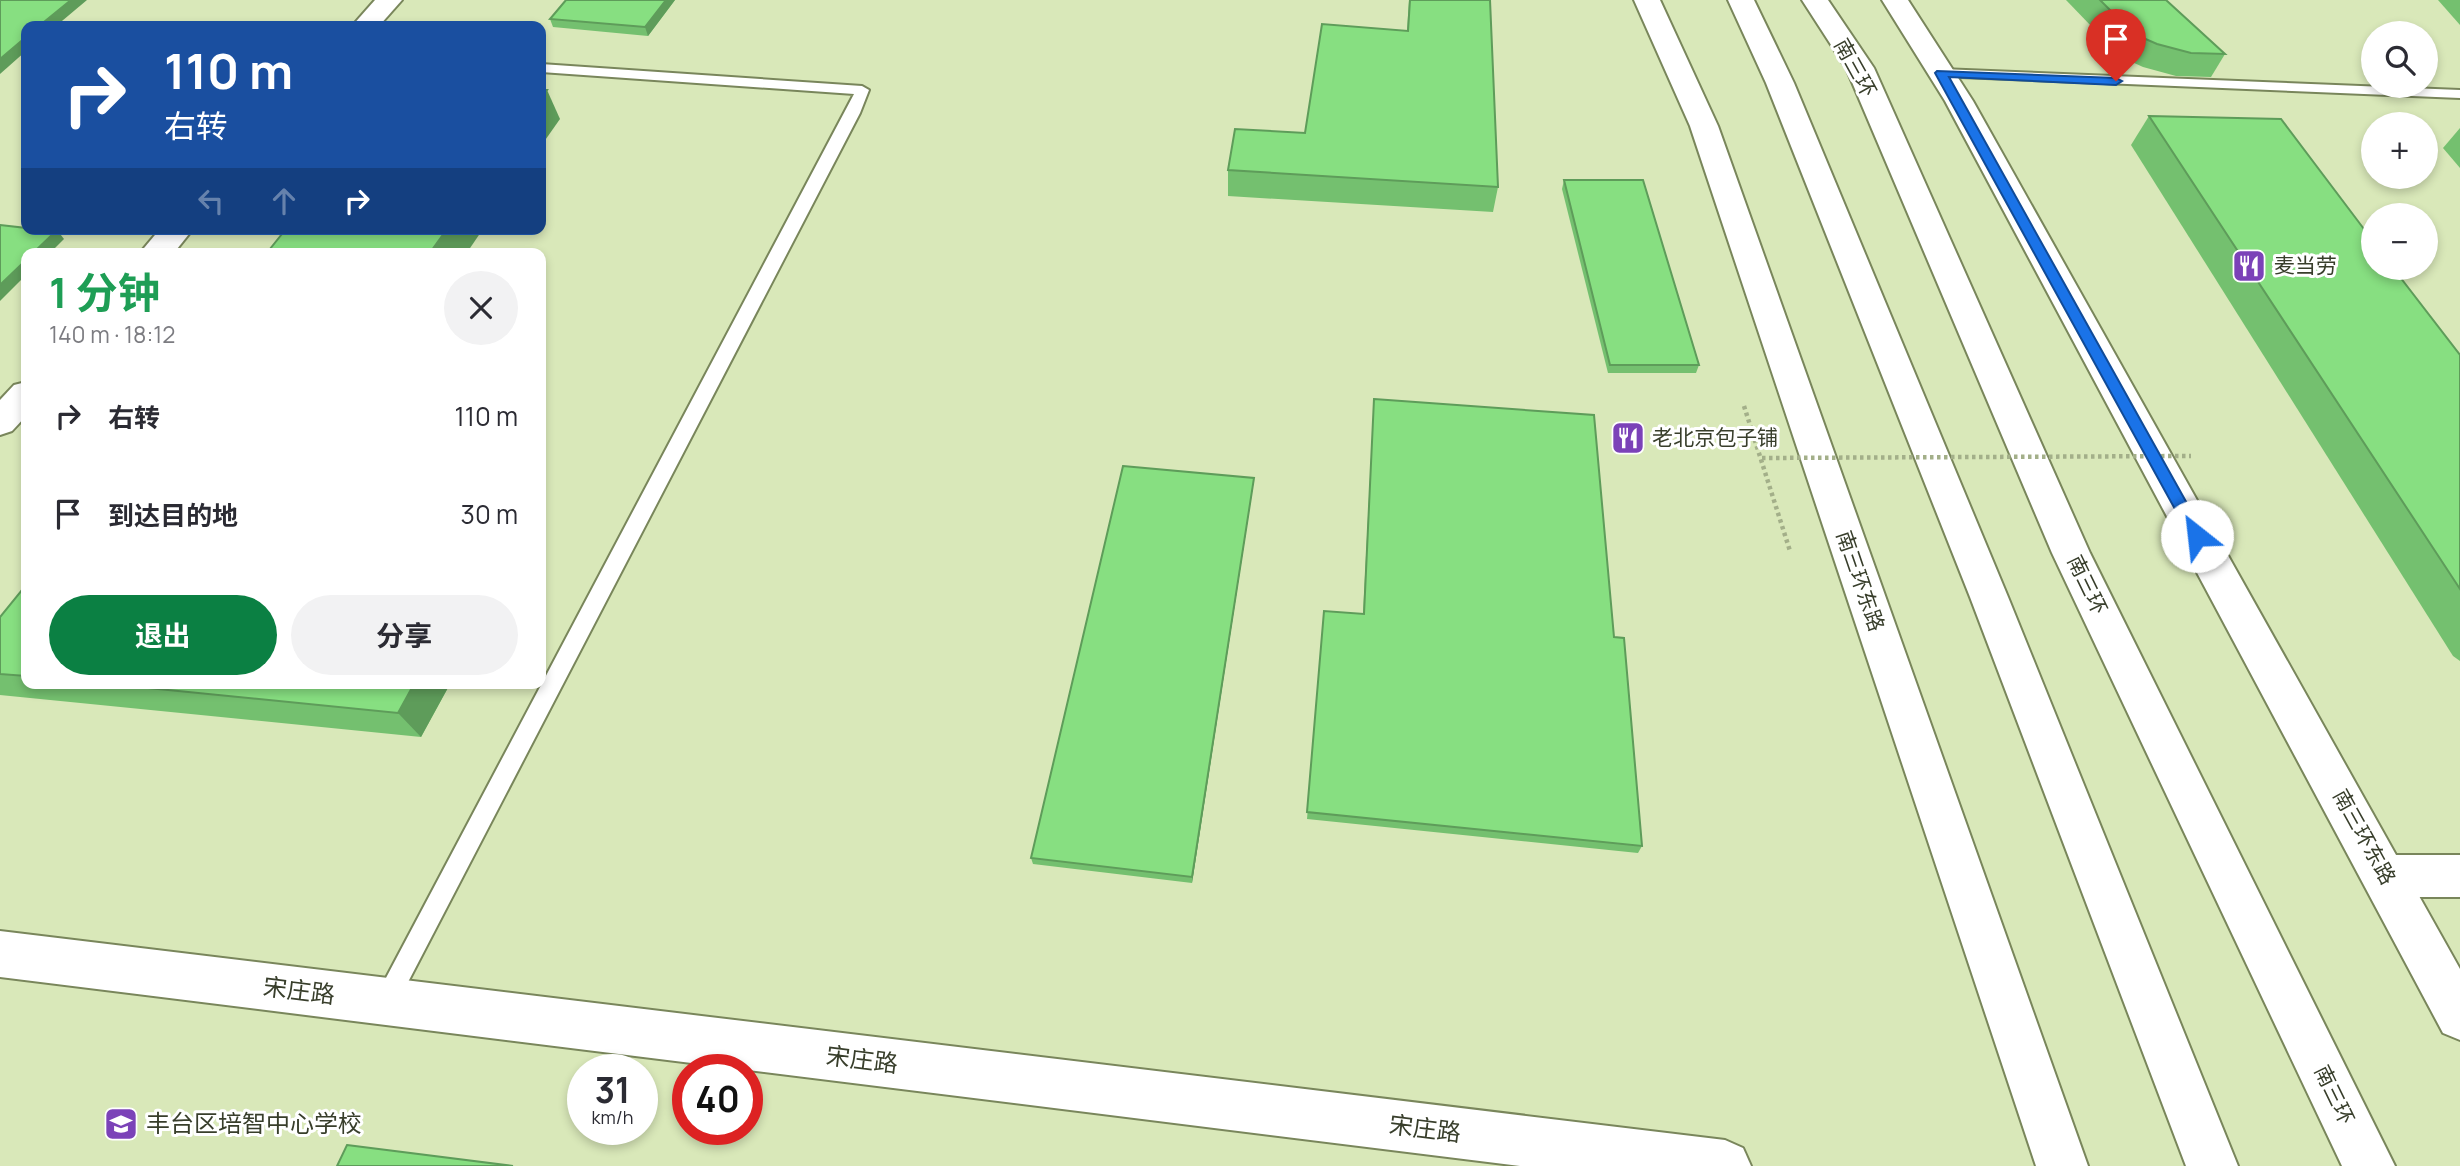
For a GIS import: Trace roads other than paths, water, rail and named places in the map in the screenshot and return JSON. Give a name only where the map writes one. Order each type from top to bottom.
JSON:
[{"type":"main road","points":[[370,21],[389,0]]},
{"type":"main road","name":"南三环东路","points":[[1647,0],[1704,126],[2062,1166]]},
{"type":"main road","points":[[1741,0],[1780,83],[1984,584],[2212,1166]]},
{"type":"main road","name":"南三环","points":[[1815,0],[1860,68],[2071,553],[2369,1166]]},
{"type":"main road","points":[[1828,0],[1860,68]]},
{"type":"main road","name":"南三环东路","points":[[1895,0],[1941,73],[2460,1016]]},
{"type":"main road","points":[[161,248],[172,235]]},
{"type":"main road","points":[[0,422],[21,399]]},
{"type":"main road","points":[[2385,876],[2460,876]]},
{"type":"main road","name":"宋庄路","points":[[0,954],[1724,1166]]},
{"type":"lane","points":[[386,1002],[853,113],[862,90],[546,68]]},
{"type":"lane","points":[[1941,73],[2460,94]]},
{"type":"place","name":"麦当劳","points":[[2249,266]]},
{"type":"place","name":"老北京包子铺","points":[[1628,438]]},
{"type":"place","name":"丰台区培智中心学校","points":[[121,1124]]}]
